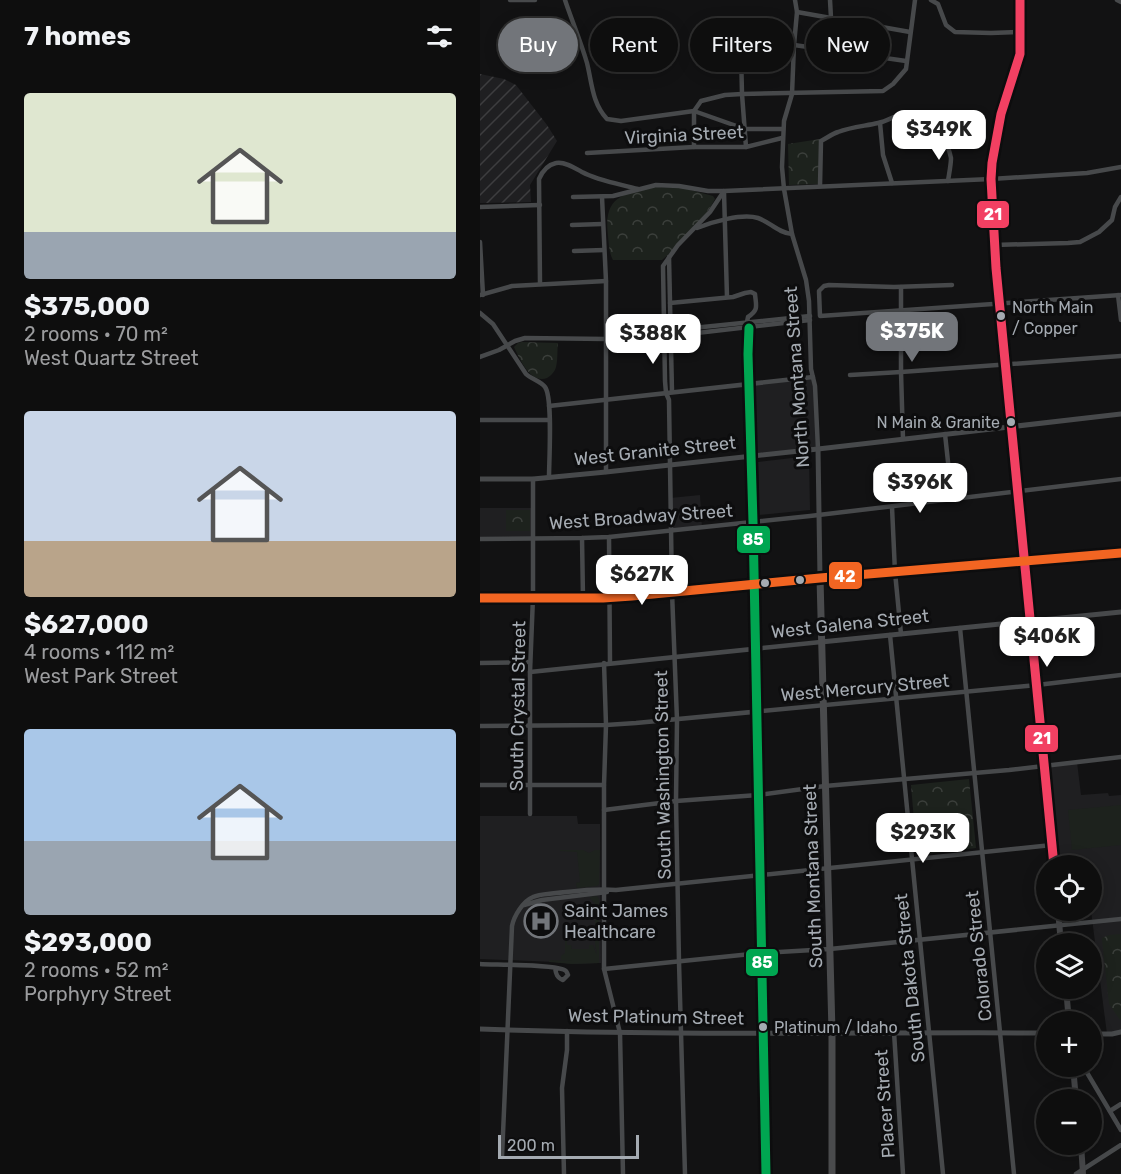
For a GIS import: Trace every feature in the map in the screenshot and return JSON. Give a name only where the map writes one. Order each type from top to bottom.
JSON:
[{"type":"main road","points":[[1020,0],[1021,32],[1018,60],[997,130],[991,179],[994,245],[1053,855]]},
{"type":"main road","points":[[820,578],[1121,553]]},
{"type":"main road","name":"South Montana Street","points":[[820,578],[832,1032],[832,1174]]},
{"type":"main road","points":[[1059,921],[1060,933]]},
{"type":"main road","points":[[1082,1155],[1083,1172]]},
{"type":"street","points":[[510,0],[536,0]]},
{"type":"street","points":[[565,0],[586,62],[597,106],[607,119],[621,121],[694,111],[745,129],[783,129]]},
{"type":"street","name":"North Montana Street","points":[[794,45],[797,12],[795,0]]},
{"type":"street","points":[[797,12],[831,18],[830,0]]},
{"type":"street","points":[[694,147],[694,111],[701,101],[725,95],[742,94],[883,91],[906,69],[915,0]]},
{"type":"street","points":[[931,0],[938,4],[946,25],[955,32],[1021,32]]},
{"type":"street","points":[[890,29],[910,32]]},
{"type":"street","points":[[794,45],[806,46]]},
{"type":"street","points":[[890,60],[906,62]]},
{"type":"street","points":[[741,72],[746,147]]},
{"type":"street","name":"North Montana Street","points":[[793,72],[792,94],[784,121],[782,139],[784,189],[792,234],[806,280],[810,318],[811,369],[816,386],[820,578]]},
{"type":"street","points":[[820,186],[821,141],[836,132],[880,123],[911,113],[930,123],[943,138],[951,157],[948,181]]},
{"type":"street","points":[[880,123],[883,155],[892,183]]},
{"type":"street","name":"Virginia Street","points":[[587,153],[694,147],[746,147],[782,139]]},
{"type":"street","points":[[540,284],[539,179],[543,171],[559,162],[592,176],[638,189]]},
{"type":"street","points":[[573,197],[613,196],[656,185],[672,185],[708,191],[784,189],[1087,173],[1121,167]]},
{"type":"street","points":[[724,191],[727,297]]},
{"type":"street","points":[[669,400],[666,393],[663,268],[678,245],[710,212],[724,191]]},
{"type":"street","points":[[602,197],[606,263],[606,472]]},
{"type":"street","points":[[994,245],[1080,242],[1099,232],[1113,220],[1115,207],[1121,197]]},
{"type":"street","points":[[480,207],[540,205]]},
{"type":"street","points":[[695,229],[738,217],[757,218],[792,234]]},
{"type":"street","points":[[572,225],[602,224]]},
{"type":"street","points":[[480,242],[481,295],[512,286],[606,281]]},
{"type":"street","points":[[574,250],[604,250]]},
{"type":"street","points":[[669,257],[672,392],[669,400]]},
{"type":"street","points":[[952,285],[901,287],[829,285],[821,288],[819,294],[820,316],[1120,295],[1121,320]]},
{"type":"street","points":[[901,287],[903,439]]},
{"type":"street","points":[[670,303],[744,293],[753,293],[755,296],[756,310],[748,317],[748,354],[766,1174]]},
{"type":"street","points":[[480,312],[492,324],[526,374],[546,388],[549,406],[549,477]]},
{"type":"street","points":[[480,357],[499,351],[525,338],[606,339],[810,318]]},
{"type":"street","points":[[850,375],[1121,356]]},
{"type":"street","points":[[549,406],[813,377]]},
{"type":"street","name":"South Washington Street","points":[[669,400],[685,1174]]},
{"type":"street","name":"West Granite Street","points":[[480,479],[533,479],[606,472],[1121,414]]},
{"type":"street","points":[[480,420],[549,420]]},
{"type":"street","points":[[945,434],[951,500]]},
{"type":"street","name":"South Crystal Street","points":[[530,814],[533,479]]},
{"type":"street","name":"West Broadway Street","points":[[480,539],[609,537],[892,507],[1121,479]]},
{"type":"street","points":[[892,507],[901,634]]},
{"type":"street","points":[[609,537],[610,663]]},
{"type":"street","points":[[582,538],[583,598]]},
{"type":"street","points":[[480,598],[610,597],[820,578]]},
{"type":"street","name":"West Galena Street","points":[[530,672],[1121,612]]},
{"type":"street","name":"Colorado Street","points":[[960,628],[1014,1174]]},
{"type":"street","name":"South Dakota Street","points":[[890,635],[943,1174]]},
{"type":"street","points":[[480,663],[530,662]]},
{"type":"street","points":[[604,663],[606,725],[604,969],[620,1033],[623,1174]]},
{"type":"street","name":"West Mercury Street","points":[[480,726],[606,725],[677,720],[1121,675]]},
{"type":"street","points":[[604,810],[1121,757]]},
{"type":"street","points":[[480,785],[604,785]]},
{"type":"street","points":[[502,1157],[513,922],[524,905],[542,900],[604,891],[1052,845]]},
{"type":"street","points":[[604,969],[761,953],[830,949],[1121,919]]},
{"type":"street","points":[[480,964],[555,968]]},
{"type":"street","name":"West Platinum Street","points":[[480,1029],[681,1034],[1036,1033]]},
{"type":"street","points":[[564,1174],[562,1088],[567,1031]]},
{"type":"street","name":"Placer Street","points":[[894,1032],[903,1174]]},
{"type":"street","points":[[1102,1034],[1121,1032]]},
{"type":"street","points":[[1090,1077],[1121,1130]]},
{"type":"street","points":[[1110,1111],[1121,1104]]},
{"type":"street","points":[[1076,1174],[1083,1172],[1121,1145]]},
{"type":"shaded area","points":[[480,74],[504,79],[516,85],[557,141],[530,185],[531,202],[480,203]]},
{"type":"shaded area","points":[[813,376],[818,449],[751,456],[749,384]]},
{"type":"shaded area","points":[[809,456],[810,510],[759,515],[758,462]]},
{"type":"shaded area","points":[[700,495],[702,528],[671,531],[670,498]]},
{"type":"shaded area","points":[[480,508],[532,508],[532,539],[480,539]]},
{"type":"shaded area","points":[[1077,762],[1081,795],[1108,793],[1109,796],[1121,795],[1121,1032],[1107,1034],[1102,996],[1102,933],[1094,933],[1092,921],[1102,921],[1102,855],[1053,855],[1044,766]]},
{"type":"shaded area","name":"Saint James Healthcare","points":[[480,816],[577,816],[578,824],[600,824],[601,963],[573,964],[480,959]]},
{"type":"green space","points":[[820,139],[819,184],[789,185],[788,144]]},
{"type":"green space","points":[[657,187],[683,188],[713,196],[715,199],[692,232],[662,260],[613,260],[609,249],[607,223],[612,204],[625,195]]},
{"type":"green space","points":[[522,342],[558,343],[556,367],[550,376],[541,379],[526,369],[514,347]]},
{"type":"green space","points":[[506,510],[530,510],[530,531],[506,531]]},
{"type":"green space","points":[[969,779],[976,848],[917,855],[911,785]]},
{"type":"green space","points":[[1121,805],[1121,845],[1072,850],[1068,810]]},
{"type":"green space","points":[[560,850],[583,850],[589,853],[600,850],[599,884],[577,888],[576,883],[580,882],[577,852]]},
{"type":"green space","points":[[597,896],[599,899],[599,963],[549,962],[549,960],[573,961],[561,960],[561,956],[565,953],[565,938],[567,938],[567,945],[571,945],[572,949],[589,949],[589,945],[593,945],[597,954],[595,904],[590,897]]},
{"type":"green space","points":[[1121,934],[1120,1020],[1109,1004],[1102,938]]},
{"type":"transit line","name":"21","points":[[1020,0],[1020,54],[1001,114],[991,179],[996,268],[1053,855]]},
{"type":"transit line","name":"85","points":[[749,328],[766,1174]]},
{"type":"transit line","name":"42","points":[[480,598],[632,596],[1121,553]]},
{"type":"place","name":"North Main / Copper","points":[[1001,316]]},
{"type":"place","name":"N Main & Granite","points":[[1011,422]]},
{"type":"place","name":"Saint James Healthcare","points":[[541,921]]},
{"type":"place","name":"Platinum / Idaho","points":[[763,1027]]}]
